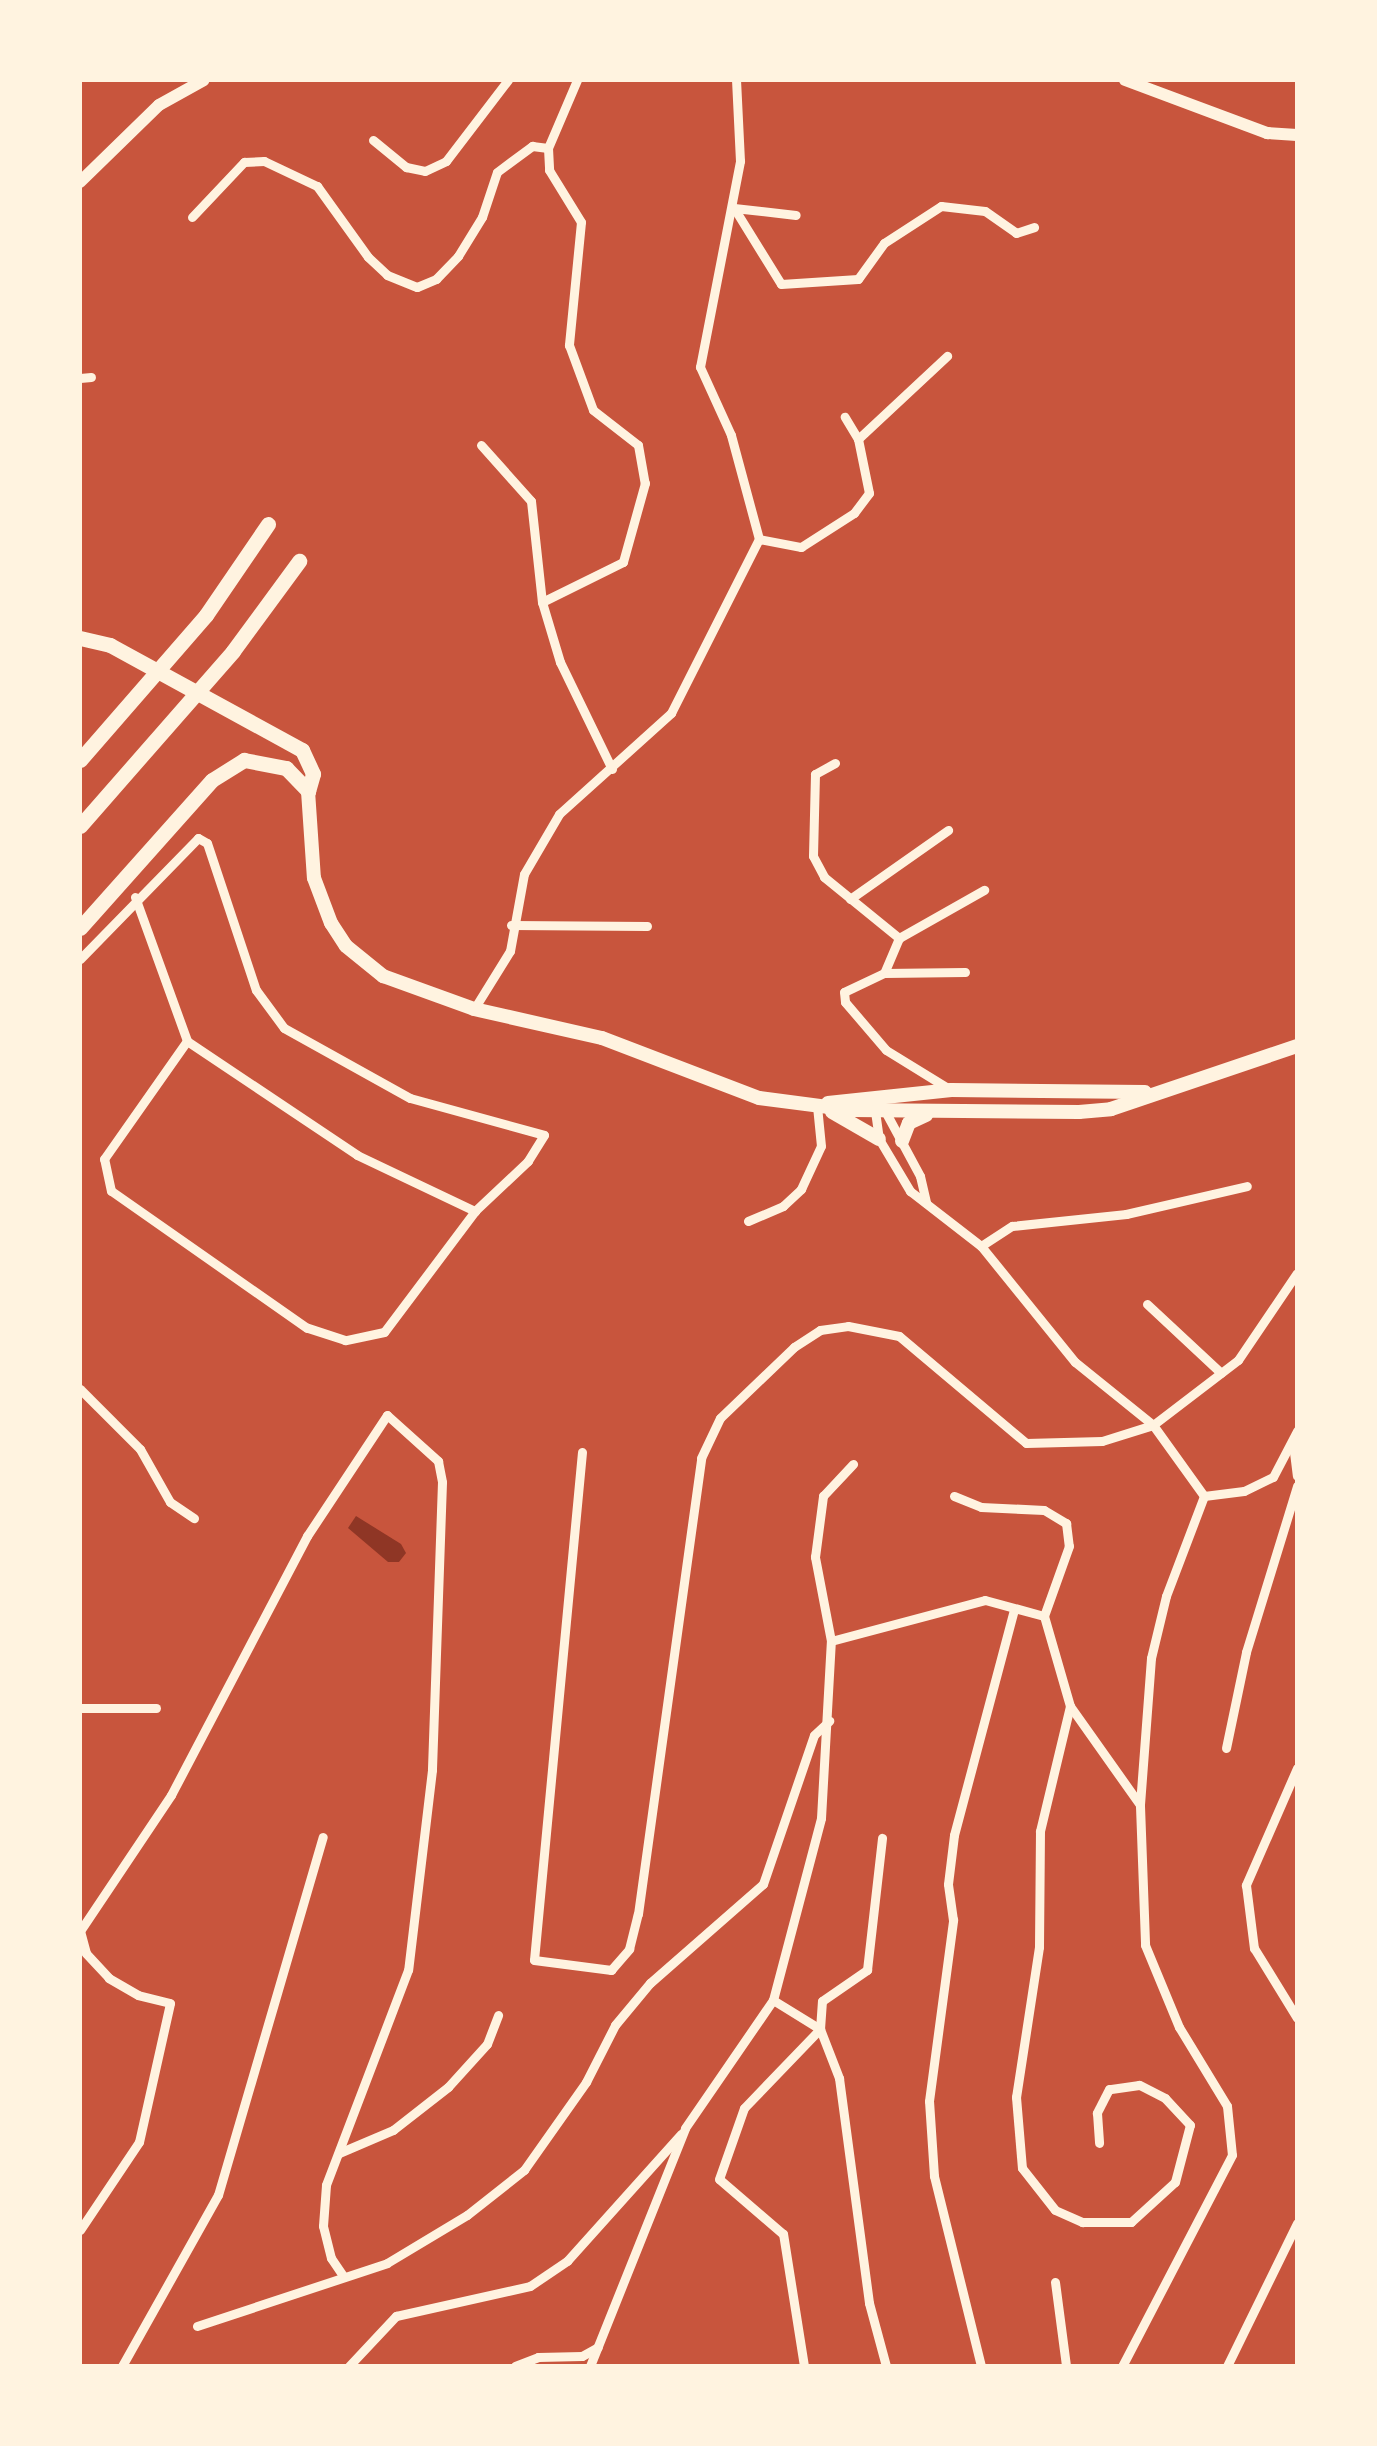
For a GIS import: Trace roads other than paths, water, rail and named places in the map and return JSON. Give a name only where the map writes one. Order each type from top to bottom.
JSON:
[{"type":"highway","points":[[80,760],[206,615],[268,524]]},
{"type":"highway","points":[[80,826],[234,651],[299,561]]},
{"type":"highway","points":[[80,638],[110,644],[302,750],[313,774],[308,791],[286,768],[244,760],[212,780],[80,928]]},
{"type":"main road","points":[[80,182],[159,105],[204,80]]},
{"type":"main road","points":[[1125,80],[1266,133],[1297,135]]},
{"type":"main road","points":[[308,791],[314,878],[346,946],[415,992],[474,1010],[602,1038],[759,1098],[817,1106],[879,1105],[1010,1089]]},
{"type":"main road","points":[[879,1105],[933,1112],[1078,1112],[1157,1093],[1297,1046]]},
{"type":"main road","points":[[879,1105],[952,1090],[1157,1093]]},
{"type":"main road","points":[[817,1106],[879,1139]]},
{"type":"main road","points":[[902,1142],[908,1123],[933,1112]]},
{"type":"street","points":[[373,140],[406,167],[435,166],[508,80]]},
{"type":"street","points":[[542,602],[623,562],[644,483],[638,445],[593,410],[569,344],[580,222],[549,170],[548,148],[578,80]]},
{"type":"street","points":[[474,1010],[510,950],[511,925],[524,874],[559,814],[671,713],[759,539],[731,435],[700,367],[713,279],[734,208],[740,161],[736,80]]},
{"type":"street","points":[[192,217],[244,162],[264,160],[317,186],[368,257],[387,275],[417,286],[436,279],[458,256],[482,217],[497,172],[532,146],[548,148]]},
{"type":"street","points":[[734,208],[781,284],[858,279],[884,242],[941,206],[985,211],[1016,233],[1034,227]]},
{"type":"street","points":[[734,208],[796,214]]},
{"type":"street","points":[[858,439],[946,356]]},
{"type":"street","points":[[759,539],[801,547],[854,513],[869,492],[858,439],[845,417]]},
{"type":"street","points":[[481,445],[531,501],[542,602],[560,662],[612,769]]},
{"type":"street","points":[[836,762],[815,774],[810,836],[824,876],[899,938]]},
{"type":"street","points":[[850,898],[948,830]]},
{"type":"street","points":[[80,959],[189,842],[207,843],[256,990],[284,1028],[410,1098],[544,1135],[528,1161],[475,1211],[384,1332],[345,1340],[308,1328],[110,1191],[104,1159],[187,1041]]},
{"type":"street","points":[[884,973],[899,938],[984,890]]},
{"type":"street","points":[[136,898],[187,1041],[357,1155],[475,1211]]},
{"type":"street","points":[[511,925],[647,926]]},
{"type":"street","points":[[952,1090],[886,1050],[849,1011],[844,992],[884,973],[965,972]]},
{"type":"street","points":[[879,1105],[879,1139],[900,1178],[980,1246],[1075,1362],[1153,1425],[1204,1496]]},
{"type":"street","points":[[879,1105],[902,1142],[926,1204]]},
{"type":"street","points":[[748,1221],[783,1206],[801,1189],[821,1146],[817,1106]]},
{"type":"street","points":[[980,1246],[1012,1226],[1126,1214],[1247,1186]]},
{"type":"street","points":[[582,1452],[534,1960],[611,1970],[629,1949],[638,1914],[701,1458],[720,1418],[794,1347],[820,1330],[848,1326],[899,1336],[1026,1442],[1102,1441],[1153,1425],[1238,1360],[1297,1273]]},
{"type":"street","points":[[1148,1304],[1221,1373]]},
{"type":"street","points":[[80,1388],[140,1449],[170,1502],[194,1518]]},
{"type":"street","points":[[80,2230],[139,2142],[170,2003],[138,1996],[109,1978],[86,1953],[80,1931],[171,1795],[307,1536],[387,1415],[438,1462],[442,1482],[432,1770],[408,1970],[326,2186],[324,2226],[331,2258],[344,2277]]},
{"type":"street","points":[[1204,1496],[1244,1491],[1273,1477],[1297,1431]]},
{"type":"street","points":[[1292,1442],[1297,1476]]},
{"type":"street","points":[[350,2366],[396,2316],[530,2286],[567,2262],[686,2128],[773,2000],[821,1818],[831,1642],[816,1557],[823,1496],[853,1464]]},
{"type":"street","points":[[1226,1748],[1246,1652],[1297,1486]]},
{"type":"street","points":[[954,1496],[981,1507],[1044,1510],[1066,1523],[1069,1546],[1044,1616],[1070,1706],[1140,1806]]},
{"type":"street","points":[[1122,2366],[1232,2155],[1227,2106],[1179,2027],[1145,1945],[1140,1806],[1151,1658],[1166,1596],[1204,1496]]},
{"type":"street","points":[[831,1642],[938,1608],[985,1600],[1044,1616]]},
{"type":"street","points":[[981,2366],[934,2176],[929,2101],[953,1920],[948,1884],[954,1835],[1014,1610]]},
{"type":"street","points":[[1070,1706],[1040,1832],[1039,1947],[1016,2097],[1022,2168],[1054,2210],[1082,2222],[1131,2222],[1175,2182],[1190,2125],[1152,2092],[1139,2086],[1110,2089],[1097,2113],[1100,2143]]},
{"type":"street","points":[[80,1708],[156,1708]]},
{"type":"street","points":[[197,2326],[388,2263],[524,2170],[586,2082],[615,2025],[650,1983],[764,1884],[814,1735],[829,1721]]},
{"type":"street","points":[[1297,1768],[1246,1885],[1254,1948],[1297,2018]]},
{"type":"street","points":[[122,2366],[218,2195],[324,1837]]},
{"type":"street","points":[[882,1838],[867,1970],[822,2001],[820,2029],[839,2078],[869,2302],[886,2366]]},
{"type":"street","points":[[773,2000],[820,2029]]},
{"type":"street","points":[[339,2153],[392,2130],[448,2087],[487,2044],[498,2015]]},
{"type":"street","points":[[804,2366],[783,2234],[719,2179],[744,2108],[820,2029]]},
{"type":"street","points":[[590,2366],[686,2128]]},
{"type":"street","points":[[1227,2366],[1297,2224]]},
{"type":"street","points":[[1055,2282],[1066,2366]]},
{"type":"street","points":[[515,2366],[538,2356],[582,2356],[601,2345]]}]
